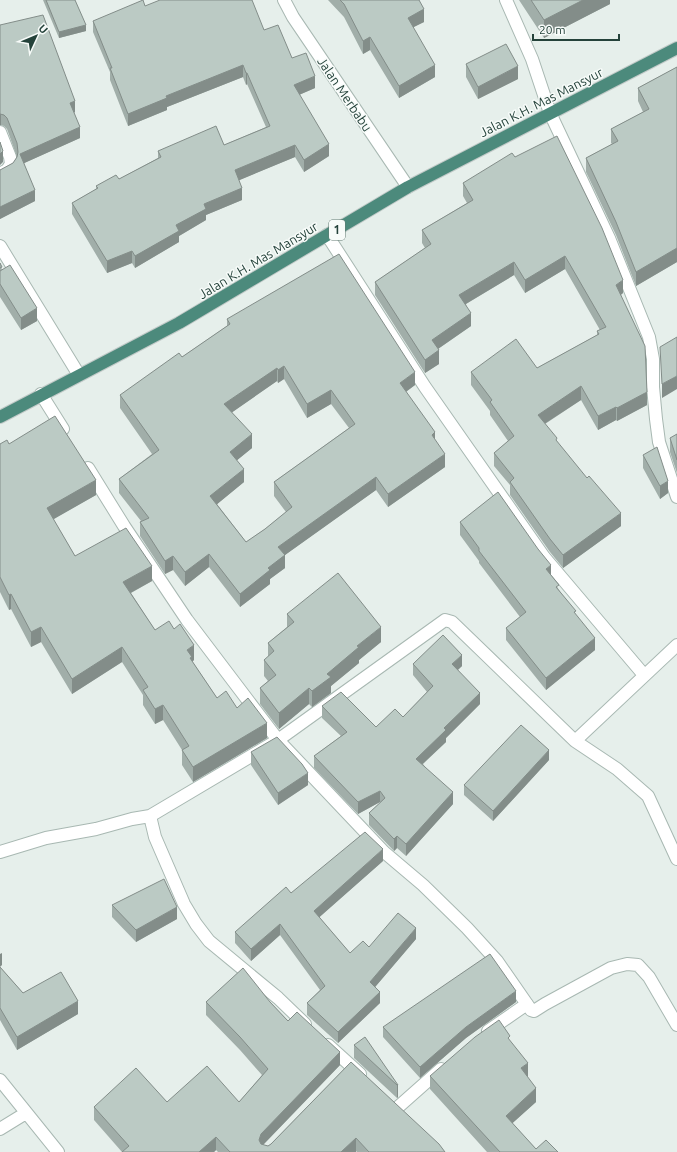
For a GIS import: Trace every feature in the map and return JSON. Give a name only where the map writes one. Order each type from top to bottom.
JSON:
[{"type":"highway","name":"Jalan K.H. Mas Mansyur","points":[[0,417],[79,374],[179,323],[408,187],[677,48]]},
{"type":"street","name":"Jalan Merbabu","points":[[284,0],[293,17],[408,187]]},
{"type":"street","points":[[506,0],[532,59],[550,113],[612,245],[649,337],[653,359],[653,387],[659,442],[677,497]]},
{"type":"street","points":[[0,132],[10,157],[11,164],[7,170],[0,174]]},
{"type":"street","points":[[328,235],[425,386],[544,557],[644,675]]},
{"type":"street","points":[[0,246],[79,374]]},
{"type":"street","points":[[41,394],[70,440]]},
{"type":"street","points":[[83,460],[124,526],[187,620],[278,740],[384,852],[423,885],[467,928],[496,961],[527,1004],[534,1011],[611,968],[627,964],[638,965],[649,976],[677,1025]]},
{"type":"street","points":[[0,852],[46,838],[96,829],[132,819],[150,816],[278,740],[445,620],[452,622],[575,742],[617,769],[648,796],[677,859]]},
{"type":"street","points":[[575,742],[677,645]]},
{"type":"street","points":[[150,816],[155,837],[184,904],[196,924],[210,941],[278,998],[368,1081]]},
{"type":"street","points":[[476,1039],[527,1004]]},
{"type":"street","points":[[407,1118],[394,1105],[448,1063]]},
{"type":"street","points":[[340,1076],[350,1065]]},
{"type":"street","points":[[0,1080],[58,1152]]},
{"type":"street","points":[[0,1128],[26,1113]]},
{"type":"building","points":[[46,0],[75,0],[86,25],[59,32]]},
{"type":"building","points":[[143,0],[145,6],[160,0],[252,0],[264,30],[278,25],[292,58],[306,53],[315,76],[294,85],[329,144],[304,160],[295,145],[235,170],[242,188],[204,204],[206,209],[176,225],[179,231],[135,256],[132,251],[107,261],[72,203],[98,188],[96,186],[116,175],[119,179],[161,157],[158,151],[216,126],[224,145],[270,126],[243,65],[166,96],[167,98],[128,114],[110,68],[112,68],[93,21]]},
{"type":"building","points":[[340,0],[419,0],[424,9],[408,18],[435,65],[399,86],[370,37],[363,41],[344,4]]},
{"type":"building","points":[[531,0],[583,0],[544,20]]},
{"type":"building","points":[[43,15],[75,101],[70,103],[80,127],[20,154],[35,190],[0,207],[0,170],[13,163],[18,152],[17,143],[7,118],[0,114],[0,25]]},
{"type":"building","points":[[506,44],[518,66],[478,87],[466,64]]},
{"type":"building","points":[[677,67],[677,248],[636,272],[616,222],[586,158],[618,141],[611,129],[649,109],[638,88]]},
{"type":"building","points":[[557,136],[602,228],[623,280],[616,285],[645,346],[647,392],[598,416],[581,386],[538,415],[587,478],[589,476],[621,513],[563,555],[510,482],[514,478],[494,453],[514,436],[490,402],[492,400],[471,372],[516,339],[537,368],[599,334],[597,331],[606,327],[565,256],[525,280],[514,262],[459,295],[471,313],[432,340],[439,350],[425,360],[375,282],[431,244],[422,230],[473,200],[463,183],[512,153],[515,157]]},
{"type":"building","points":[[0,142],[3,151],[0,154]]},
{"type":"building","points":[[339,254],[415,372],[400,383],[435,432],[432,435],[445,454],[388,494],[376,477],[278,547],[285,555],[268,568],[270,570],[240,594],[209,554],[185,572],[173,556],[165,561],[140,522],[149,518],[119,479],[159,450],[120,395],[179,353],[182,357],[230,324],[227,319]],"holes":[[[284,366],[307,404],[331,390],[355,424],[274,482],[292,507],[246,542],[210,496],[244,469],[230,452],[252,434],[224,404],[277,368],[278,370]]]},
{"type":"building","points":[[10,265],[37,308],[21,318],[0,284],[0,271]]},
{"type":"building","points":[[677,337],[677,376],[662,384],[660,347]]},
{"type":"building","points":[[55,416],[96,480],[47,508],[75,556],[126,528],[152,566],[123,582],[155,630],[169,621],[174,629],[180,624],[194,645],[187,650],[192,657],[190,658],[217,698],[226,691],[237,708],[248,698],[267,723],[193,767],[182,750],[189,746],[163,705],[155,709],[143,690],[148,687],[122,647],[72,679],[41,627],[31,632],[11,594],[9,595],[0,577],[0,444],[7,440],[9,444]]},
{"type":"building","points":[[677,434],[677,460],[670,438]]},
{"type":"building","points":[[657,447],[668,481],[660,486],[643,455]]},
{"type":"building","points":[[498,492],[551,565],[546,569],[559,585],[556,587],[576,611],[574,612],[595,638],[546,678],[506,628],[526,612],[479,551],[479,548],[460,522]]},
{"type":"building","points":[[338,573],[381,627],[357,646],[359,647],[327,674],[331,677],[312,691],[309,688],[279,713],[260,688],[276,675],[264,660],[274,651],[268,643],[294,622],[287,614]]},
{"type":"building","points":[[443,635],[462,655],[452,664],[480,693],[444,728],[446,730],[416,759],[453,792],[406,844],[397,836],[394,839],[369,813],[385,798],[380,791],[358,802],[314,756],[347,732],[322,706],[341,692],[376,727],[395,709],[403,717],[433,686],[413,664]]},
{"type":"building","points":[[521,725],[549,750],[493,811],[464,785]]},
{"type":"building","points":[[277,737],[302,764],[308,773],[278,793],[251,752]]},
{"type":"building","points":[[365,832],[383,849],[314,911],[350,953],[363,941],[369,947],[398,913],[416,928],[370,982],[380,992],[338,1032],[307,1003],[325,986],[280,924],[251,949],[235,932],[286,887],[291,893]]},
{"type":"building","points":[[164,879],[177,907],[136,930],[112,905]]},
{"type":"building","points":[[490,954],[516,991],[466,1027],[420,1067],[383,1027]]},
{"type":"building","points":[[0,967],[23,993],[61,972],[78,1001],[17,1037],[0,1008]]},
{"type":"building","points":[[243,968],[270,1002],[288,1021],[297,1012],[340,1052],[261,1134],[259,1140],[261,1144],[268,1146],[271,1144],[351,1062],[439,1144],[445,1152],[369,1152],[356,1138],[341,1152],[230,1152],[216,1137],[199,1152],[122,1152],[129,1146],[94,1107],[136,1068],[167,1102],[207,1066],[239,1102],[268,1069],[206,1002]]},
{"type":"building","points":[[499,1020],[510,1036],[508,1038],[528,1063],[521,1068],[536,1088],[506,1116],[536,1149],[546,1140],[558,1152],[500,1152],[430,1076],[475,1037]]},
{"type":"building","points":[[365,1037],[398,1085],[354,1045]]}]
